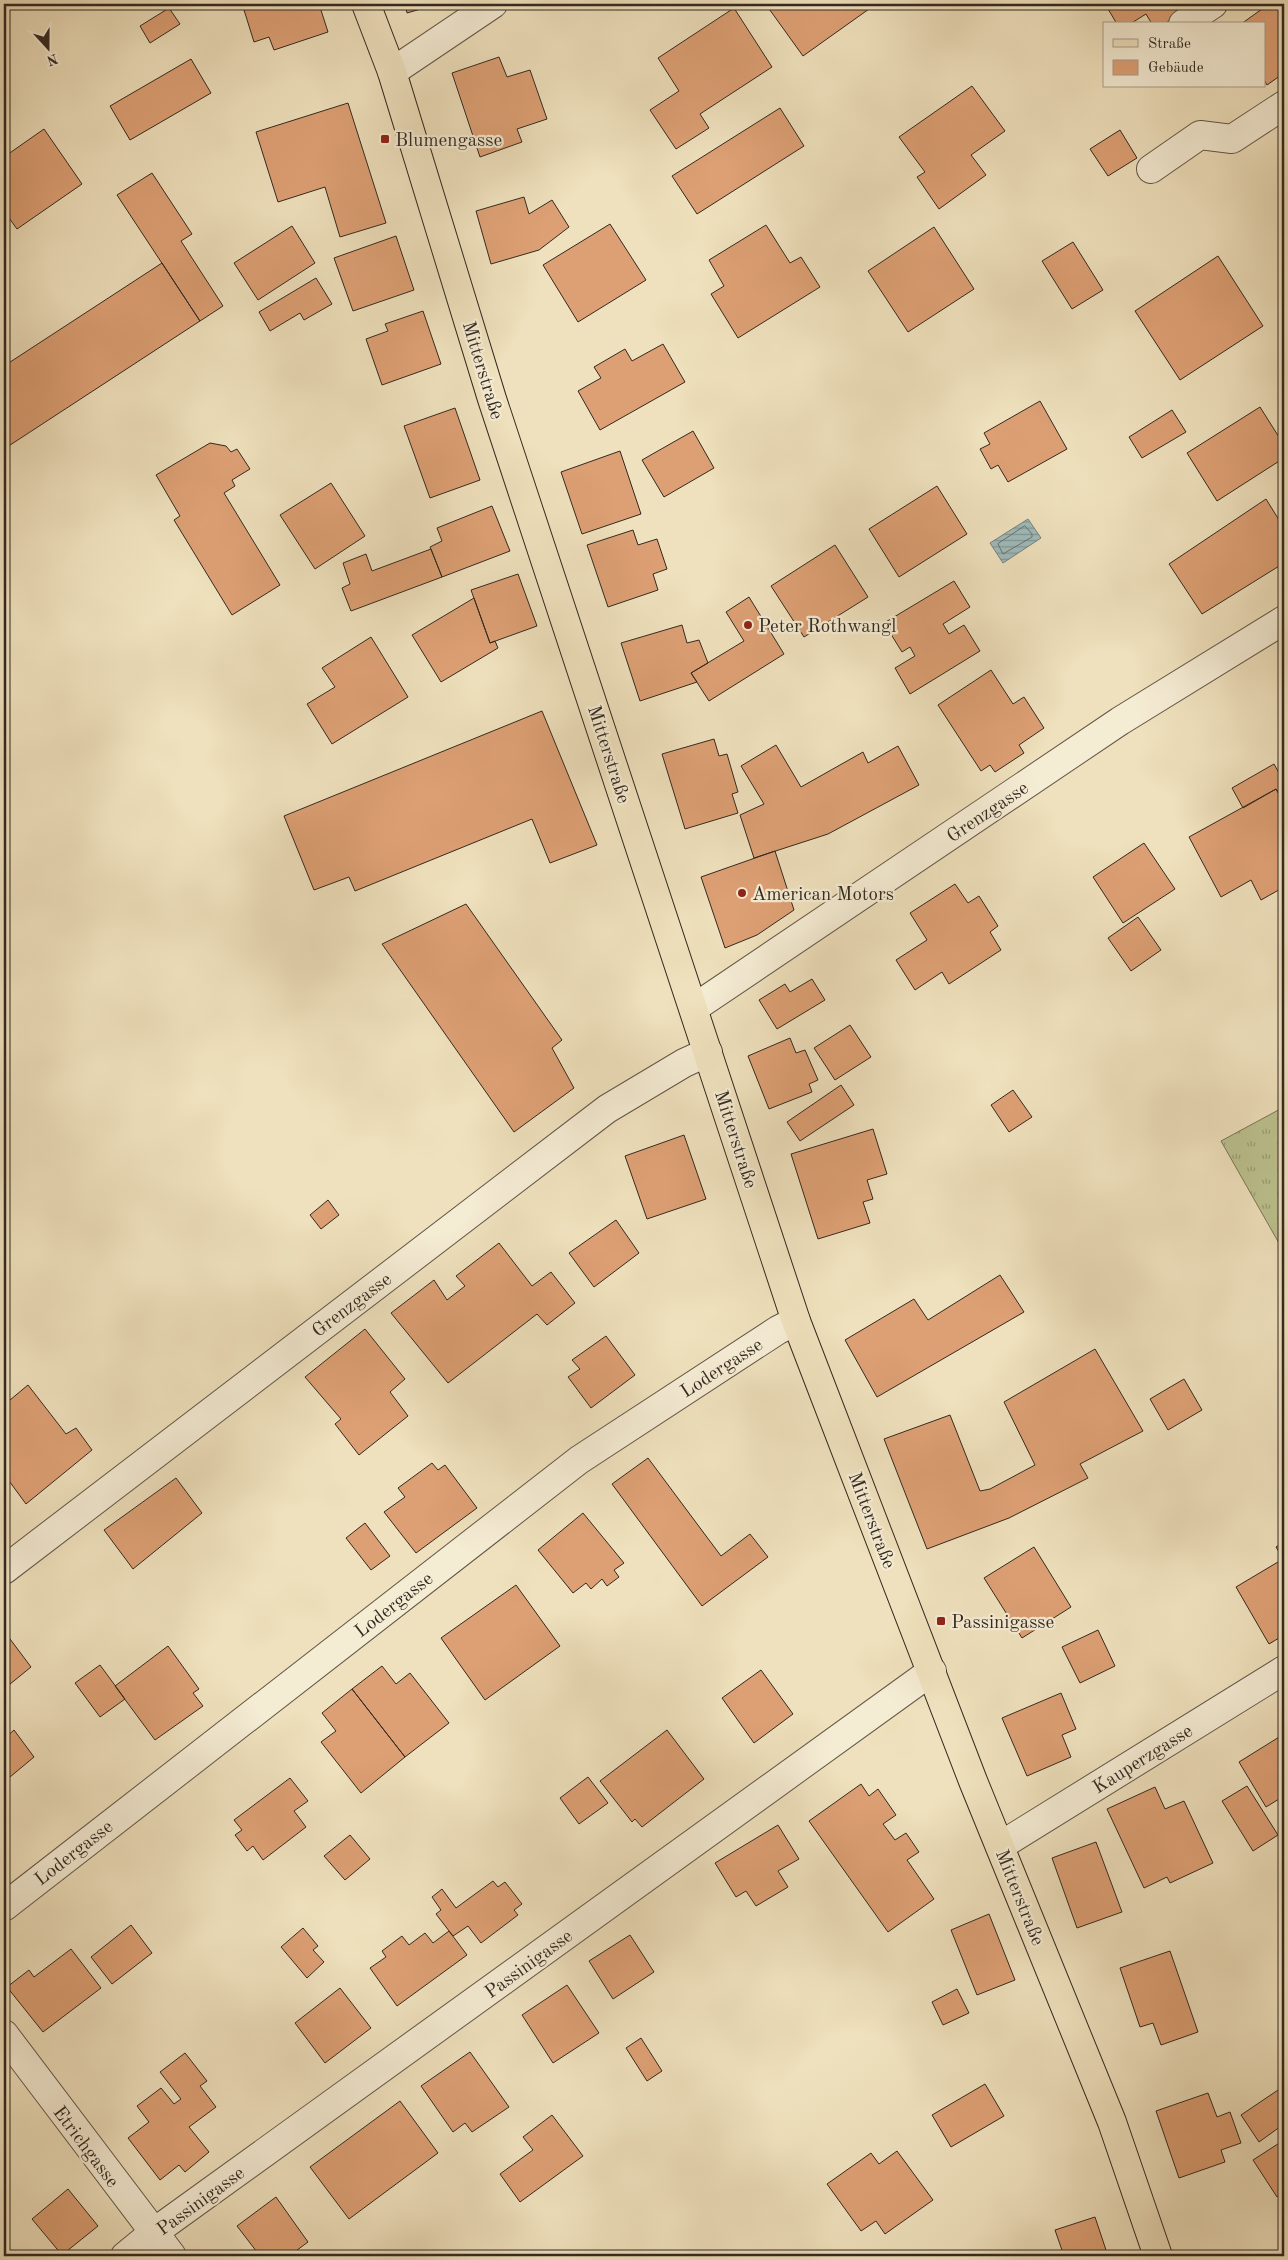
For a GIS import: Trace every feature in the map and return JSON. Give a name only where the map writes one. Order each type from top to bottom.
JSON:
[{"type":"main road","name":"Mitterstraße","points":[[366,4],[392,72],[492,399],[796,1321],[1000,1846],[1112,2122],[1158,2256]]},
{"type":"street","points":[[392,72],[493,4]]},
{"type":"street","points":[[1186,22],[1214,4]]},
{"type":"street","points":[[1151,169],[1200,135],[1232,139],[1284,105]]},
{"type":"street","name":"Grenzgasse","points":[[694,1008],[1120,721],[1284,620]]},
{"type":"street","name":"Grenzgasse","points":[[4,1568],[606,1109],[684,1063],[708,1052]]},
{"type":"street","name":"Lodergasse","points":[[4,1907],[579,1460],[778,1330],[796,1321]]},
{"type":"street","name":"Kauperzgasse","points":[[1000,1846],[1284,1670]]},
{"type":"street","name":"Passinigasse","points":[[125,2256],[153,2233],[932,1671]]},
{"type":"street","name":"Etrichgasse","points":[[4,2034],[172,2256]]},
{"type":"green space","points":[[1284,1107],[1284,1252],[1221,1141]]},
{"type":"water","points":[[1028,519],[1041,538],[1003,563],[990,543]]},
{"type":"building","points":[[258,4],[319,4],[328,32],[274,50],[269,37],[254,42],[244,10],[258,6]]},
{"type":"building","points":[[405,4],[438,4],[407,13]]},
{"type":"building","points":[[771,4],[876,4],[803,56],[767,6]]},
{"type":"building","points":[[1105,4],[1196,4],[1167,22],[1151,22],[1146,14],[1133,22],[1116,22]]},
{"type":"building","points":[[1269,4],[1284,4],[1284,73],[1267,85],[1266,22],[1244,22]]},
{"type":"building","points":[[169,8],[180,24],[150,43],[140,26]]},
{"type":"building","points":[[734,8],[772,67],[700,114],[709,128],[676,149],[650,110],[679,91],[658,58]]},
{"type":"building","points":[[499,57],[507,77],[530,70],[547,119],[517,129],[522,142],[480,157],[452,73]]},
{"type":"building","points":[[191,59],[211,93],[130,140],[110,106]]},
{"type":"building","points":[[972,86],[1005,131],[971,155],[986,175],[939,209],[917,177],[925,172],[899,137]]},
{"type":"building","points":[[348,103],[386,223],[340,237],[325,187],[278,202],[256,132]]},
{"type":"building","points":[[780,108],[804,146],[697,214],[672,176]]},
{"type":"building","points":[[44,129],[82,184],[17,229],[4,211],[4,157]]},
{"type":"building","points":[[1120,130],[1137,158],[1108,176],[1090,149]]},
{"type":"building","points":[[152,173],[192,234],[181,241],[223,306],[200,321],[117,195]]},
{"type":"building","points":[[524,197],[529,214],[552,200],[569,227],[539,250],[491,264],[476,211]]},
{"type":"building","points":[[610,224],[646,280],[578,322],[543,265]]},
{"type":"building","points":[[766,225],[790,263],[801,257],[820,287],[738,338],[711,294],[724,286],[709,260]]},
{"type":"building","points":[[292,226],[315,263],[258,300],[234,263]]},
{"type":"building","points":[[934,227],[974,289],[908,332],[868,271]]},
{"type":"building","points":[[396,236],[414,290],[353,311],[334,258]]},
{"type":"building","points":[[1073,242],[1103,290],[1072,309],[1042,261]]},
{"type":"building","points":[[1218,256],[1263,326],[1180,380],[1135,311]]},
{"type":"building","points":[[162,263],[200,321],[4,449],[4,366]]},
{"type":"building","points":[[316,278],[332,304],[304,320],[300,313],[270,331],[259,312]]},
{"type":"building","points":[[423,311],[441,364],[382,385],[366,339],[388,331],[385,324]]},
{"type":"building","points":[[663,344],[685,382],[600,430],[578,391],[601,378],[594,367],[625,349],[632,361]]},
{"type":"building","points":[[1040,401],[1067,449],[1008,482],[998,465],[991,469],[980,449],[990,444],[984,433]]},
{"type":"building","points":[[1260,407],[1284,445],[1284,458],[1217,501],[1187,453]]},
{"type":"building","points":[[455,408],[480,480],[430,498],[404,426]]},
{"type":"building","points":[[1172,410],[1186,432],[1142,458],[1129,437]]},
{"type":"building","points":[[693,431],[714,468],[664,497],[642,460]]},
{"type":"building","points":[[210,443],[226,446],[231,452],[237,449],[250,469],[232,480],[235,486],[224,493],[280,585],[232,615],[174,520],[180,516],[156,475]]},
{"type":"building","points":[[620,451],[641,514],[582,534],[561,472]]},
{"type":"building","points":[[331,483],[365,536],[315,569],[280,515]]},
{"type":"building","points":[[937,486],[967,534],[899,577],[869,529]]},
{"type":"building","points":[[1266,499],[1284,528],[1284,563],[1202,614],[1169,564]]},
{"type":"building","points":[[492,506],[510,551],[442,577],[430,547],[442,541],[437,528]]},
{"type":"building","points":[[633,530],[638,545],[657,539],[667,569],[653,574],[658,590],[608,607],[587,545]]},
{"type":"building","points":[[835,545],[868,597],[804,637],[771,586]]},
{"type":"building","points":[[431,549],[442,577],[351,611],[342,588],[350,584],[343,563],[366,554],[372,571]]},
{"type":"building","points":[[518,574],[537,626],[490,643],[471,590]]},
{"type":"building","points":[[954,581],[970,607],[943,624],[949,634],[964,625],[980,651],[910,694],[895,668],[915,656],[910,647],[902,652],[884,623]]},
{"type":"building","points":[[749,597],[784,654],[709,701],[691,673],[744,641],[726,612]]},
{"type":"building","points":[[474,598],[490,643],[495,641],[498,648],[441,682],[412,635]]},
{"type":"building","points":[[682,625],[687,643],[699,640],[708,663],[691,673],[697,682],[640,701],[621,643]]},
{"type":"building","points":[[371,637],[408,697],[332,744],[307,704],[335,687],[322,668]]},
{"type":"building","points":[[991,670],[1013,704],[1024,697],[1044,728],[1019,745],[1024,753],[995,772],[990,765],[981,771],[938,705]]},
{"type":"building","points":[[542,711],[597,845],[550,863],[532,819],[355,891],[349,877],[314,890],[284,816]]},
{"type":"building","points":[[714,739],[719,756],[727,754],[738,792],[732,794],[738,813],[685,829],[662,754]]},
{"type":"building","points":[[776,745],[801,787],[863,752],[868,763],[898,746],[919,785],[828,834],[754,858],[740,815],[764,804],[741,766]]},
{"type":"building","points":[[1274,764],[1284,782],[1284,803],[1276,789],[1243,808],[1232,788]]},
{"type":"building","points":[[1276,789],[1284,803],[1284,887],[1261,900],[1251,880],[1221,897],[1189,837]]},
{"type":"building","points":[[1144,843],[1175,889],[1123,923],[1093,877]]},
{"type":"building","points":[[775,851],[794,910],[757,935],[725,948],[701,877]]},
{"type":"building","points":[[955,884],[968,903],[979,896],[998,926],[990,932],[1001,950],[949,984],[942,972],[915,990],[896,960],[927,940],[910,913]]},
{"type":"building","points":[[466,904],[562,1040],[552,1048],[574,1088],[514,1132],[382,944]]},
{"type":"building","points":[[1138,917],[1161,950],[1131,971],[1108,938]]},
{"type":"building","points":[[812,979],[825,1000],[777,1029],[759,1000],[785,984],[790,992]]},
{"type":"building","points":[[850,1025],[871,1057],[835,1080],[814,1048]]},
{"type":"building","points":[[790,1038],[796,1053],[805,1050],[818,1080],[809,1084],[812,1092],[769,1109],[748,1056]]},
{"type":"building","points":[[841,1085],[854,1105],[800,1141],[787,1122]]},
{"type":"building","points":[[1013,1090],[1032,1117],[1009,1132],[991,1105]]},
{"type":"building","points":[[873,1129],[887,1174],[867,1180],[873,1199],[863,1202],[870,1223],[818,1239],[791,1154]]},
{"type":"building","points":[[684,1135],[706,1199],[647,1219],[625,1156]]},
{"type":"building","points":[[328,1200],[339,1215],[321,1229],[310,1215]]},
{"type":"building","points":[[616,1220],[639,1253],[594,1287],[569,1253]]},
{"type":"building","points":[[499,1243],[532,1286],[551,1272],[575,1303],[547,1325],[537,1314],[448,1383],[391,1313],[434,1280],[447,1300],[465,1286],[456,1276]]},
{"type":"building","points":[[1000,1275],[1024,1312],[877,1397],[845,1340],[914,1299],[928,1320]]},
{"type":"building","points":[[365,1329],[405,1379],[390,1392],[408,1416],[359,1455],[335,1424],[341,1419],[305,1377]]},
{"type":"building","points":[[606,1336],[635,1375],[591,1408],[568,1377],[580,1369],[572,1360]]},
{"type":"building","points":[[1095,1349],[1143,1431],[1080,1464],[1088,1478],[1009,1518],[927,1549],[884,1439],[950,1415],[980,1491],[990,1489],[1035,1465],[1004,1402]]},
{"type":"building","points":[[1184,1379],[1202,1410],[1168,1430],[1150,1399]]},
{"type":"building","points":[[28,1385],[66,1434],[76,1428],[92,1450],[26,1504],[4,1474],[4,1405]]},
{"type":"building","points":[[648,1458],[721,1556],[750,1534],[768,1557],[702,1606],[612,1484]]},
{"type":"building","points":[[432,1463],[438,1470],[445,1465],[477,1508],[416,1553],[384,1512],[405,1497],[398,1488]]},
{"type":"building","points":[[176,1478],[202,1513],[133,1569],[104,1530]]},
{"type":"building","points":[[583,1513],[624,1563],[614,1570],[619,1577],[607,1586],[602,1579],[591,1589],[586,1583],[573,1593],[538,1550]]},
{"type":"building","points":[[365,1523],[390,1556],[371,1570],[346,1538]]},
{"type":"building","points":[[1284,1542],[1284,1635],[1269,1644],[1236,1587],[1283,1559],[1276,1547]]},
{"type":"building","points":[[1034,1547],[1071,1607],[1022,1638],[984,1578]]},
{"type":"building","points":[[516,1585],[560,1646],[485,1700],[441,1638]]},
{"type":"building","points":[[1098,1630],[1115,1666],[1080,1683],[1062,1647]]},
{"type":"building","points":[[4,1631],[31,1667],[4,1689]]},
{"type":"building","points":[[168,1646],[199,1689],[193,1693],[203,1706],[155,1740],[115,1686]]},
{"type":"building","points":[[100,1665],[125,1699],[100,1717],[75,1683]]},
{"type":"building","points":[[382,1666],[396,1684],[410,1673],[449,1723],[405,1757],[352,1689]]},
{"type":"building","points":[[761,1670],[793,1714],[754,1743],[722,1698]]},
{"type":"building","points":[[352,1689],[405,1757],[361,1793],[321,1742],[336,1731],[322,1713]]},
{"type":"building","points":[[1061,1693],[1076,1729],[1062,1735],[1071,1757],[1027,1776],[1002,1718]]},
{"type":"building","points":[[14,1730],[34,1757],[4,1782],[4,1739]]},
{"type":"building","points":[[667,1730],[704,1779],[642,1827],[635,1819],[632,1822],[600,1781]]},
{"type":"building","points":[[1284,1734],[1284,1796],[1266,1807],[1239,1762]]},
{"type":"building","points":[[588,1777],[608,1803],[579,1824],[560,1798]]},
{"type":"building","points":[[290,1778],[308,1801],[294,1811],[306,1827],[263,1860],[253,1846],[247,1851],[235,1835],[242,1830],[234,1820]]},
{"type":"building","points":[[861,1784],[869,1796],[878,1789],[896,1815],[883,1824],[895,1840],[906,1833],[919,1852],[907,1860],[934,1899],[888,1932],[809,1821]]},
{"type":"building","points":[[1247,1786],[1278,1835],[1253,1851],[1222,1801]]},
{"type":"building","points":[[1155,1787],[1165,1809],[1184,1801],[1213,1863],[1170,1883],[1167,1877],[1144,1888],[1107,1809]]},
{"type":"building","points":[[778,1825],[799,1859],[778,1871],[788,1887],[756,1906],[746,1891],[736,1897],[715,1863]]},
{"type":"building","points":[[350,1835],[370,1859],[345,1880],[324,1856]]},
{"type":"building","points":[[1096,1842],[1122,1912],[1077,1928],[1052,1858]]},
{"type":"building","points":[[493,1881],[498,1887],[505,1882],[522,1904],[514,1910],[518,1915],[481,1943],[468,1926],[453,1936],[436,1914],[441,1910],[432,1897],[442,1889],[456,1908]]},
{"type":"building","points":[[989,1914],[1015,1980],[977,1995],[951,1930]]},
{"type":"building","points":[[131,1925],[152,1953],[112,1984],[91,1957]]},
{"type":"building","points":[[303,1928],[318,1946],[313,1950],[324,1962],[307,1978],[281,1947]]},
{"type":"building","points":[[449,1931],[467,1955],[397,2006],[370,1968],[386,1957],[382,1951],[402,1936],[409,1945],[425,1933],[433,1943]]},
{"type":"building","points":[[630,1935],[654,1972],[613,1999],[589,1961]]},
{"type":"building","points":[[71,1949],[101,1988],[43,2032],[7,1987],[29,1970],[34,1977]]},
{"type":"building","points":[[1170,1951],[1198,2032],[1161,2045],[1153,2023],[1140,2027],[1120,1968]]},
{"type":"building","points":[[567,1985],[599,2033],[553,2063],[522,2015]]},
{"type":"building","points":[[340,1988],[371,2028],[325,2063],[295,2023]]},
{"type":"building","points":[[957,1989],[969,2013],[943,2025],[932,2002]]},
{"type":"building","points":[[641,2038],[662,2071],[647,2081],[626,2048]]},
{"type":"building","points":[[470,2052],[509,2107],[472,2132],[465,2123],[453,2132],[421,2086]]},
{"type":"building","points":[[185,2053],[207,2081],[200,2086],[216,2107],[189,2127],[209,2152],[185,2172],[179,2165],[160,2180],[128,2138],[149,2122],[137,2106],[161,2088],[174,2104],[181,2099],[160,2072]]},
{"type":"building","points":[[985,2084],[1004,2116],[951,2147],[932,2115]]},
{"type":"building","points":[[1284,2086],[1284,2124],[1259,2142],[1241,2115]]},
{"type":"building","points":[[1208,2093],[1217,2117],[1230,2112],[1241,2143],[1221,2150],[1225,2162],[1179,2178],[1156,2111]]},
{"type":"building","points":[[400,2101],[438,2153],[349,2219],[310,2167]]},
{"type":"building","points":[[552,2115],[583,2156],[520,2202],[500,2174],[533,2150],[523,2137]]},
{"type":"building","points":[[1284,2140],[1284,2192],[1277,2197],[1253,2160]]},
{"type":"building","points":[[897,2151],[933,2200],[885,2234],[876,2221],[861,2231],[827,2184],[871,2153],[879,2164]]},
{"type":"building","points":[[68,2189],[98,2226],[62,2255],[32,2219]]},
{"type":"building","points":[[276,2197],[308,2242],[289,2256],[260,2256],[237,2226]]},
{"type":"building","points":[[1095,2217],[1108,2256],[1064,2256],[1055,2230]]},
{"type":"place","name":"Blumengasse","points":[[385,139]]},
{"type":"place","name":"Peter Rothwangl","points":[[748,625]]},
{"type":"place","name":"American Motors","points":[[742,893]]},
{"type":"place","name":"Passinigasse","points":[[941,1621]]}]
